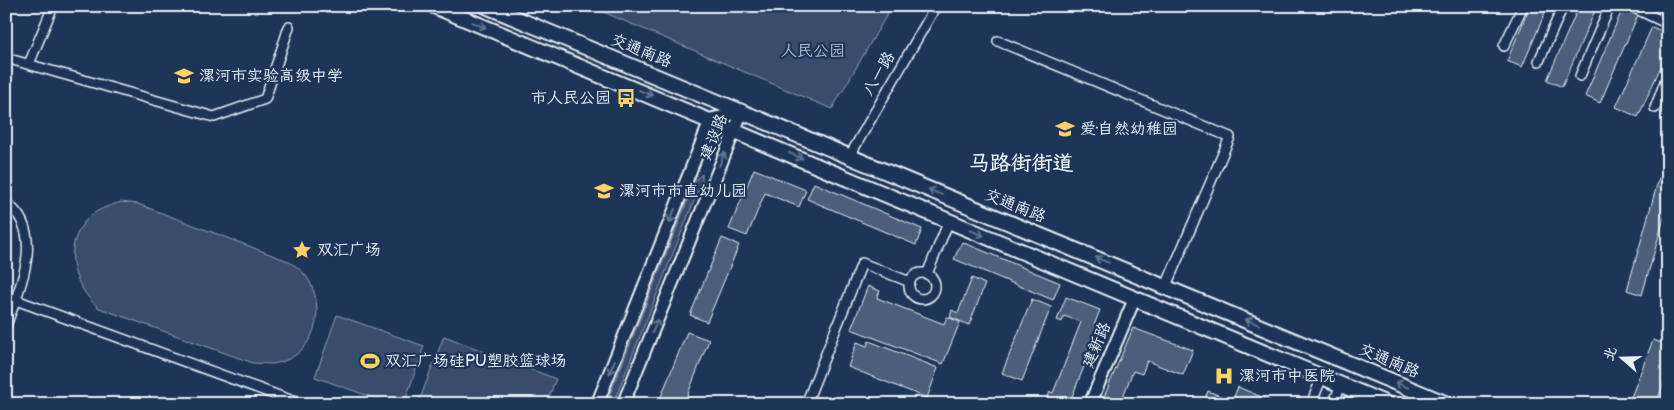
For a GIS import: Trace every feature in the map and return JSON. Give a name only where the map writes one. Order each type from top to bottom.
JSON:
[{"type":"main road","points":[[434,6],[711,119],[1134,300],[1387,404]]},
{"type":"main road","name":"交通南路","points":[[486,6],[1447,404]]},
{"type":"main road","points":[[949,221],[957,201]]},
{"type":"street","points":[[30,64],[53,6]]},
{"type":"street","name":"八一路","points":[[849,157],[936,6]]},
{"type":"street","points":[[1504,46],[1523,6]]},
{"type":"street","points":[[1539,61],[1563,6]]},
{"type":"street","points":[[1580,76],[1610,6]]},
{"type":"street","points":[[1630,6],[1668,24]]},
{"type":"street","points":[[6,58],[214,117],[264,99],[289,27]]},
{"type":"street","points":[[998,41],[1230,137],[1166,286]]},
{"type":"street","points":[[1655,108],[1668,74]]},
{"type":"street","name":"建设路","points":[[597,404],[711,119],[742,112]]},
{"type":"street","name":"建设路","points":[[623,404],[742,112]]},
{"type":"street","points":[[6,203],[25,226],[29,249],[16,300],[6,326]]},
{"type":"street","points":[[927,274],[949,221]]},
{"type":"street","points":[[806,404],[862,263],[910,282]]},
{"type":"street","points":[[927,274],[933,280],[934,288],[927,297],[915,297],[910,290],[910,282],[915,275],[927,274]]},
{"type":"street","points":[[16,300],[301,404]]},
{"type":"street","name":"建新路","points":[[1090,404],[1134,300]]},
{"type":"street","points":[[1311,404],[1322,377]]},
{"type":"street","points":[[1333,404],[1341,385]]},
{"type":"green space","name":"人民公园","points":[[589,6],[892,6],[832,109]]},
{"type":"green space","points":[[702,174],[702,181],[613,404],[606,404],[696,179]]},
{"type":"green space","points":[[121,202],[138,204],[288,261],[295,266],[306,276],[313,288],[316,302],[317,315],[309,340],[301,350],[290,358],[274,364],[253,363],[99,308],[82,289],[77,278],[73,254],[74,242],[79,230],[90,216]]},
{"type":"green space","name":"双汇广场硅PU塑胶篮球场","points":[[337,315],[424,346],[404,404],[391,404],[315,377]]},
{"type":"green space","points":[[444,336],[556,379],[546,404],[418,404]]},
{"type":"building","points":[[1530,6],[1548,6],[1522,67],[1507,61]]},
{"type":"building","points":[[1579,6],[1597,6],[1562,87],[1547,80]]},
{"type":"building","points":[[1623,8],[1638,15],[1600,103],[1585,96]]},
{"type":"building","points":[[1652,27],[1668,34],[1668,51],[1638,117],[1616,107]]},
{"type":"building","points":[[754,169],[806,190],[799,207],[765,193],[747,236],[729,229]]},
{"type":"building","points":[[1659,178],[1668,180],[1668,204],[1642,295],[1627,290]]},
{"type":"building","points":[[814,183],[922,229],[916,245],[807,199]]},
{"type":"building","points":[[722,238],[739,245],[707,322],[690,315]]},
{"type":"building","points":[[962,242],[1060,283],[1053,300],[954,259]]},
{"type":"building","points":[[972,278],[985,284],[969,325],[950,317],[952,310],[958,313]]},
{"type":"building","points":[[868,286],[880,291],[877,298],[944,324],[947,317],[960,322],[943,364],[851,329]]},
{"type":"building","points":[[1066,297],[1100,310],[1094,325],[1100,327],[1069,404],[1056,404],[1046,400],[1050,392],[1053,393],[1081,322],[1064,316],[1062,322],[1057,320]]},
{"type":"building","points":[[1032,299],[1051,307],[1022,381],[1002,373]]},
{"type":"building","points":[[1133,328],[1193,350],[1183,375],[1147,361],[1142,374],[1133,371],[1120,404],[1101,404]]},
{"type":"building","points":[[687,332],[709,340],[684,404],[658,404]]},
{"type":"building","points":[[1653,340],[1668,345],[1668,371],[1656,404],[1625,404],[1630,400]]},
{"type":"building","points":[[869,341],[938,368],[927,398],[848,367],[857,342],[867,346]]},
{"type":"building","points":[[1238,387],[1278,404],[1203,404],[1208,391],[1232,401]]},
{"type":"place","name":"漯河市实验高级中学","points":[[184,76]]},
{"type":"place","name":"市人民公园","points":[[626,98]]},
{"type":"place","name":"爱·自然幼稚园","points":[[1065,129]]},
{"type":"place","name":"漯河市市直幼儿园","points":[[604,191]]},
{"type":"place","name":"双汇广场","points":[[302,250]]},
{"type":"place","name":"双汇广场硅PU塑胶篮球场","points":[[370,361]]},
{"type":"place","name":"漯河市中医院","points":[[1224,376]]},
{"type":"district","name":"马路街街道","points":[[1021,163]]}]
